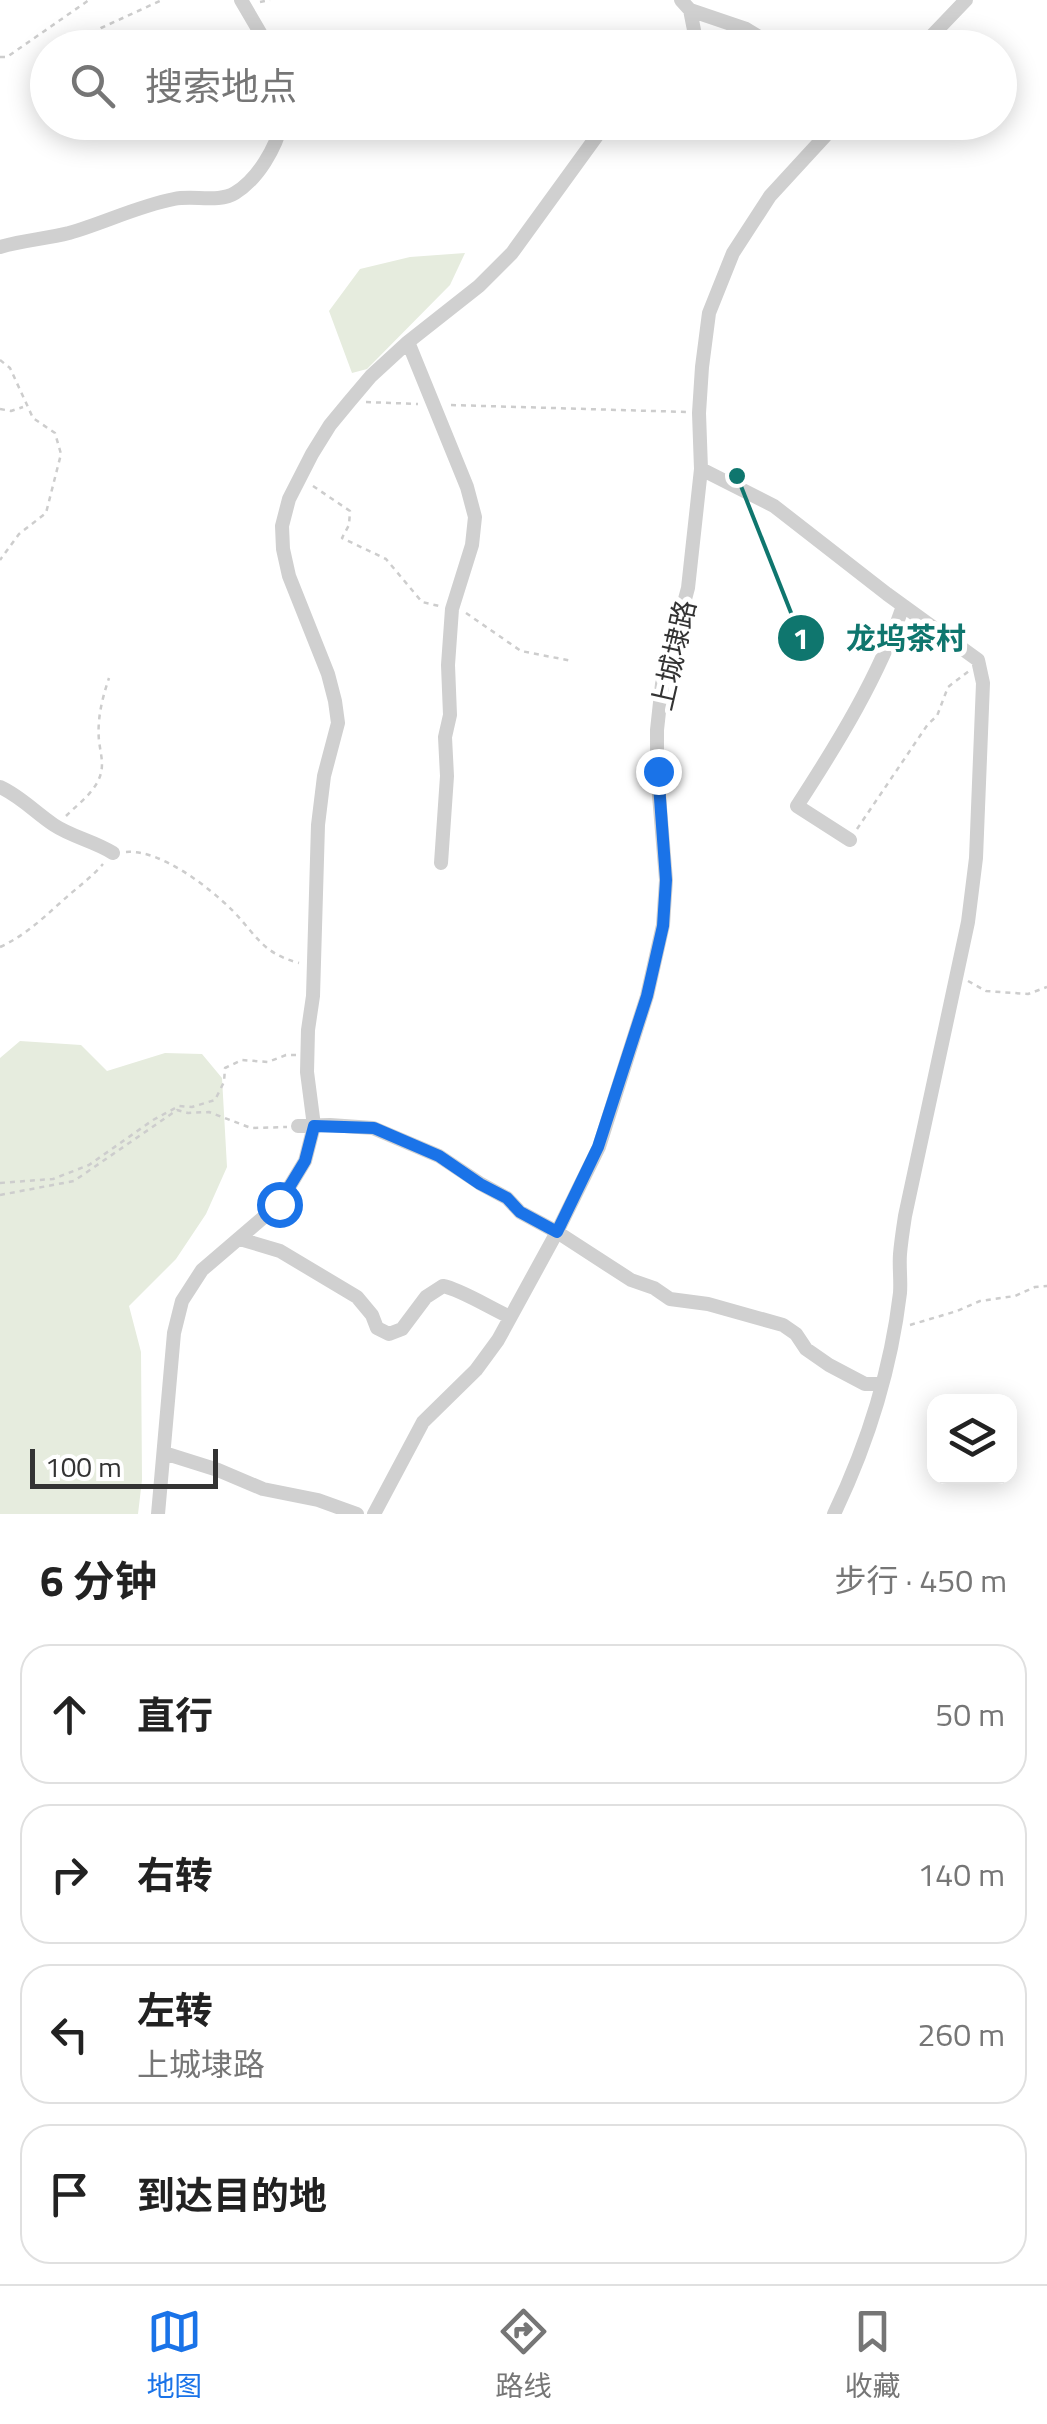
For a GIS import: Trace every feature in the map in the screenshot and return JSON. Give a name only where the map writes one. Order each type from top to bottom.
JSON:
[{"type":"street","points":[[242,0],[259,30]]},
{"type":"street","points":[[937,30],[966,0]]},
{"type":"street","points":[[685,5],[694,30]]},
{"type":"street","points":[[685,5],[749,30]]},
{"type":"street","points":[[0,247],[64,234],[176,198],[230,196],[248,184],[276,140]]},
{"type":"street","points":[[158,1514],[174,1333],[182,1301],[202,1270],[279,1204],[305,1161],[318,825],[324,776],[338,723],[328,674],[289,576],[283,549],[282,526],[289,499],[330,425],[349,402],[408,342],[479,286],[512,254],[592,140]]},
{"type":"street","name":"上城埭路","points":[[374,1514],[423,1422],[476,1370],[498,1340],[598,1147],[647,996],[663,926],[666,880],[657,730],[662,684],[688,588],[700,469],[698,412],[709,313],[734,253],[770,196],[821,140]]},
{"type":"street","points":[[408,342],[467,487],[475,517],[472,545],[452,609],[441,863]]},
{"type":"street","points":[[700,469],[774,506],[979,662],[983,683],[976,858],[968,922],[905,1216],[899,1257],[900,1289],[882,1384],[851,1477],[834,1514]]},
{"type":"street","points":[[850,840],[797,806],[890,644],[903,606]]},
{"type":"street","points":[[0,787],[55,826],[96,842],[112,853]]},
{"type":"street","points":[[306,1126],[374,1128],[439,1156],[507,1198],[520,1212],[632,1280],[670,1299],[708,1304],[783,1325],[796,1334],[806,1350],[838,1371],[865,1384],[882,1384]]},
{"type":"street","points":[[240,1239],[280,1251],[357,1297],[377,1328],[389,1334],[402,1329],[426,1296],[443,1286],[455,1288],[510,1318]]},
{"type":"street","points":[[164,1452],[264,1489],[318,1500],[357,1514]]},
{"type":"path","points":[[46,30],[88,0]]},
{"type":"path","points":[[98,30],[162,0]]},
{"type":"path","points":[[0,57],[7,58],[30,42]]},
{"type":"path","points":[[0,360],[10,368],[33,418],[55,433],[61,454],[46,513],[19,534],[0,560]]},
{"type":"path","points":[[349,402],[698,412]]},
{"type":"path","points":[[0,409],[26,406]]},
{"type":"path","points":[[299,476],[350,510],[349,525],[342,538],[386,558],[422,602],[464,612],[521,651],[572,661]]},
{"type":"path","points":[[850,840],[899,764],[937,716],[948,687],[979,662]]},
{"type":"path","points":[[55,826],[92,791],[101,776],[100,704],[110,678]]},
{"type":"path","points":[[0,946],[22,936],[45,918],[88,882],[112,853],[138,851],[161,857],[230,909],[278,958],[313,967]]},
{"type":"path","points":[[958,976],[986,991],[1028,994],[1047,987]]},
{"type":"path","points":[[0,1182],[53,1179],[89,1165],[178,1106],[192,1107],[214,1100],[224,1082],[225,1068],[242,1060],[268,1062],[286,1055],[308,1055]]},
{"type":"path","points":[[0,1195],[74,1181],[177,1110],[209,1112],[251,1128],[306,1126]]},
{"type":"path","points":[[894,1328],[924,1322],[980,1301],[1047,1286]]},
{"type":"shaded area","points":[[465,253],[450,285],[367,369],[352,373],[329,311],[360,269],[410,257]]},
{"type":"shaded area","points":[[20,1041],[81,1045],[107,1071],[165,1053],[202,1054],[222,1078],[227,1167],[206,1214],[176,1259],[129,1306],[141,1352],[142,1480],[138,1514],[0,1514],[0,1058]]},
{"type":"place","name":"龙坞茶村","points":[[737,476]]},
{"type":"route","points":[[279,1204],[305,1161],[314,1126],[374,1128],[439,1156],[507,1198],[520,1212],[557,1232],[598,1147],[647,996],[663,926],[666,880],[658,771]]}]
